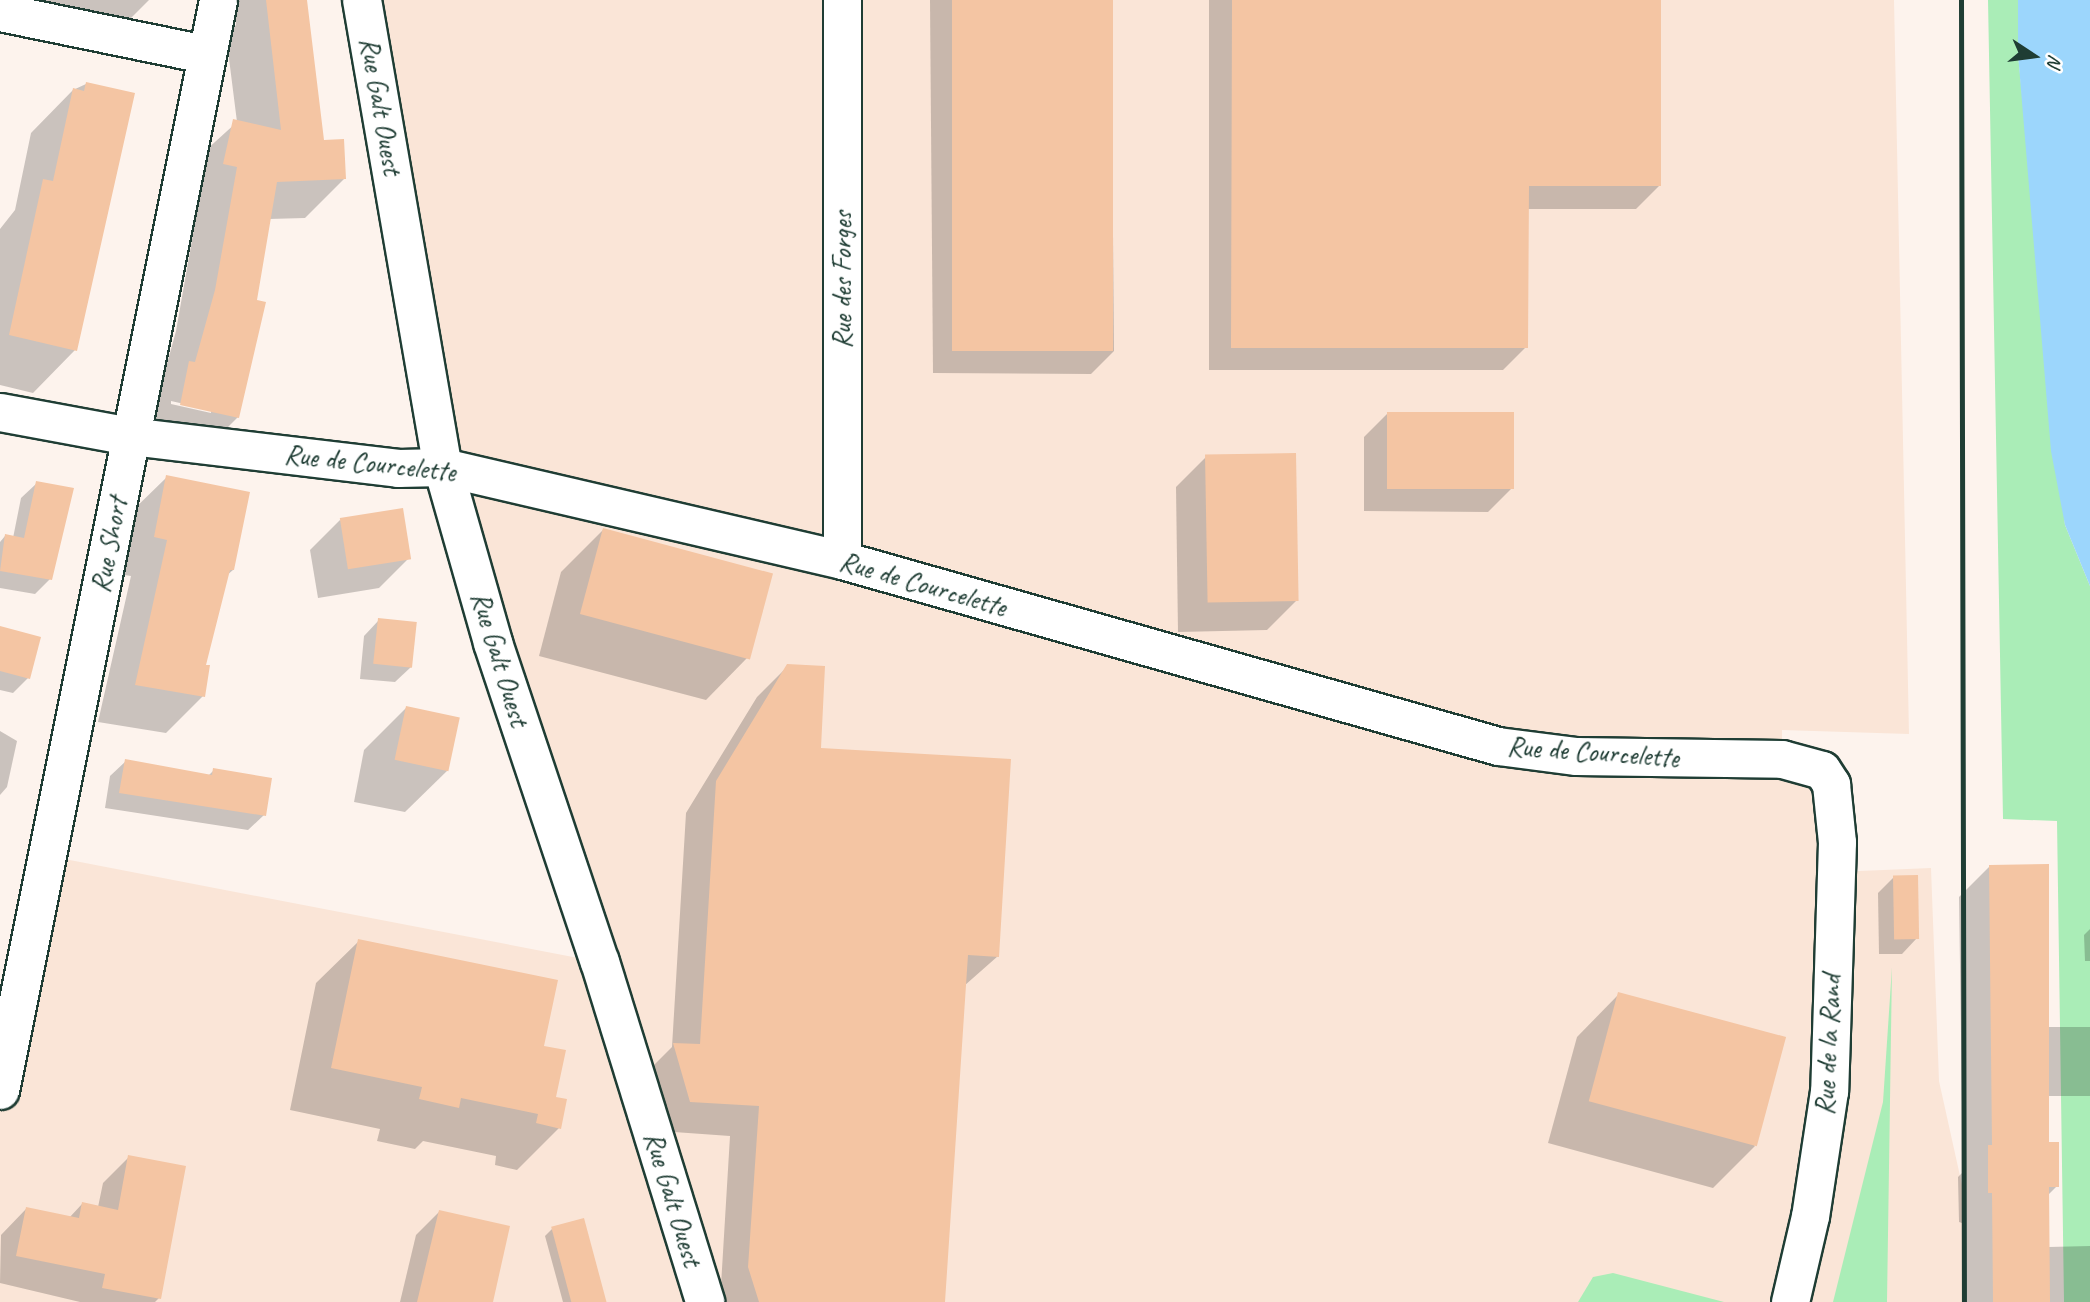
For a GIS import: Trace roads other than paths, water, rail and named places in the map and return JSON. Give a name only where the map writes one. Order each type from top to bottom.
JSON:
[{"type":"main road","name":"Rue Galt Ouest","points":[[362,0],[443,467],[494,643],[600,962],[705,1302]]},
{"type":"street","name":"Rue Short","points":[[0,1090],[204,54],[218,0]]},
{"type":"street","name":"Rue des Forges","points":[[842,0],[842,561]]},
{"type":"street","points":[[0,12],[204,54]]},
{"type":"street","name":"Rue de Courcelette","points":[[0,412],[130,436],[398,468],[443,467],[842,561],[1498,746],[1576,756],[1782,759],[1822,770],[1831,784]]},
{"type":"street","name":"Rue de la Rand","points":[[1790,1302],[1810,1216],[1829,1091],[1837,842],[1831,784]]},
{"type":"water","points":[[2018,0],[2090,0],[2090,586],[2065,525],[2051,451],[2018,54]]},
{"type":"railway","points":[[1961,0],[1964,1302]]}]
